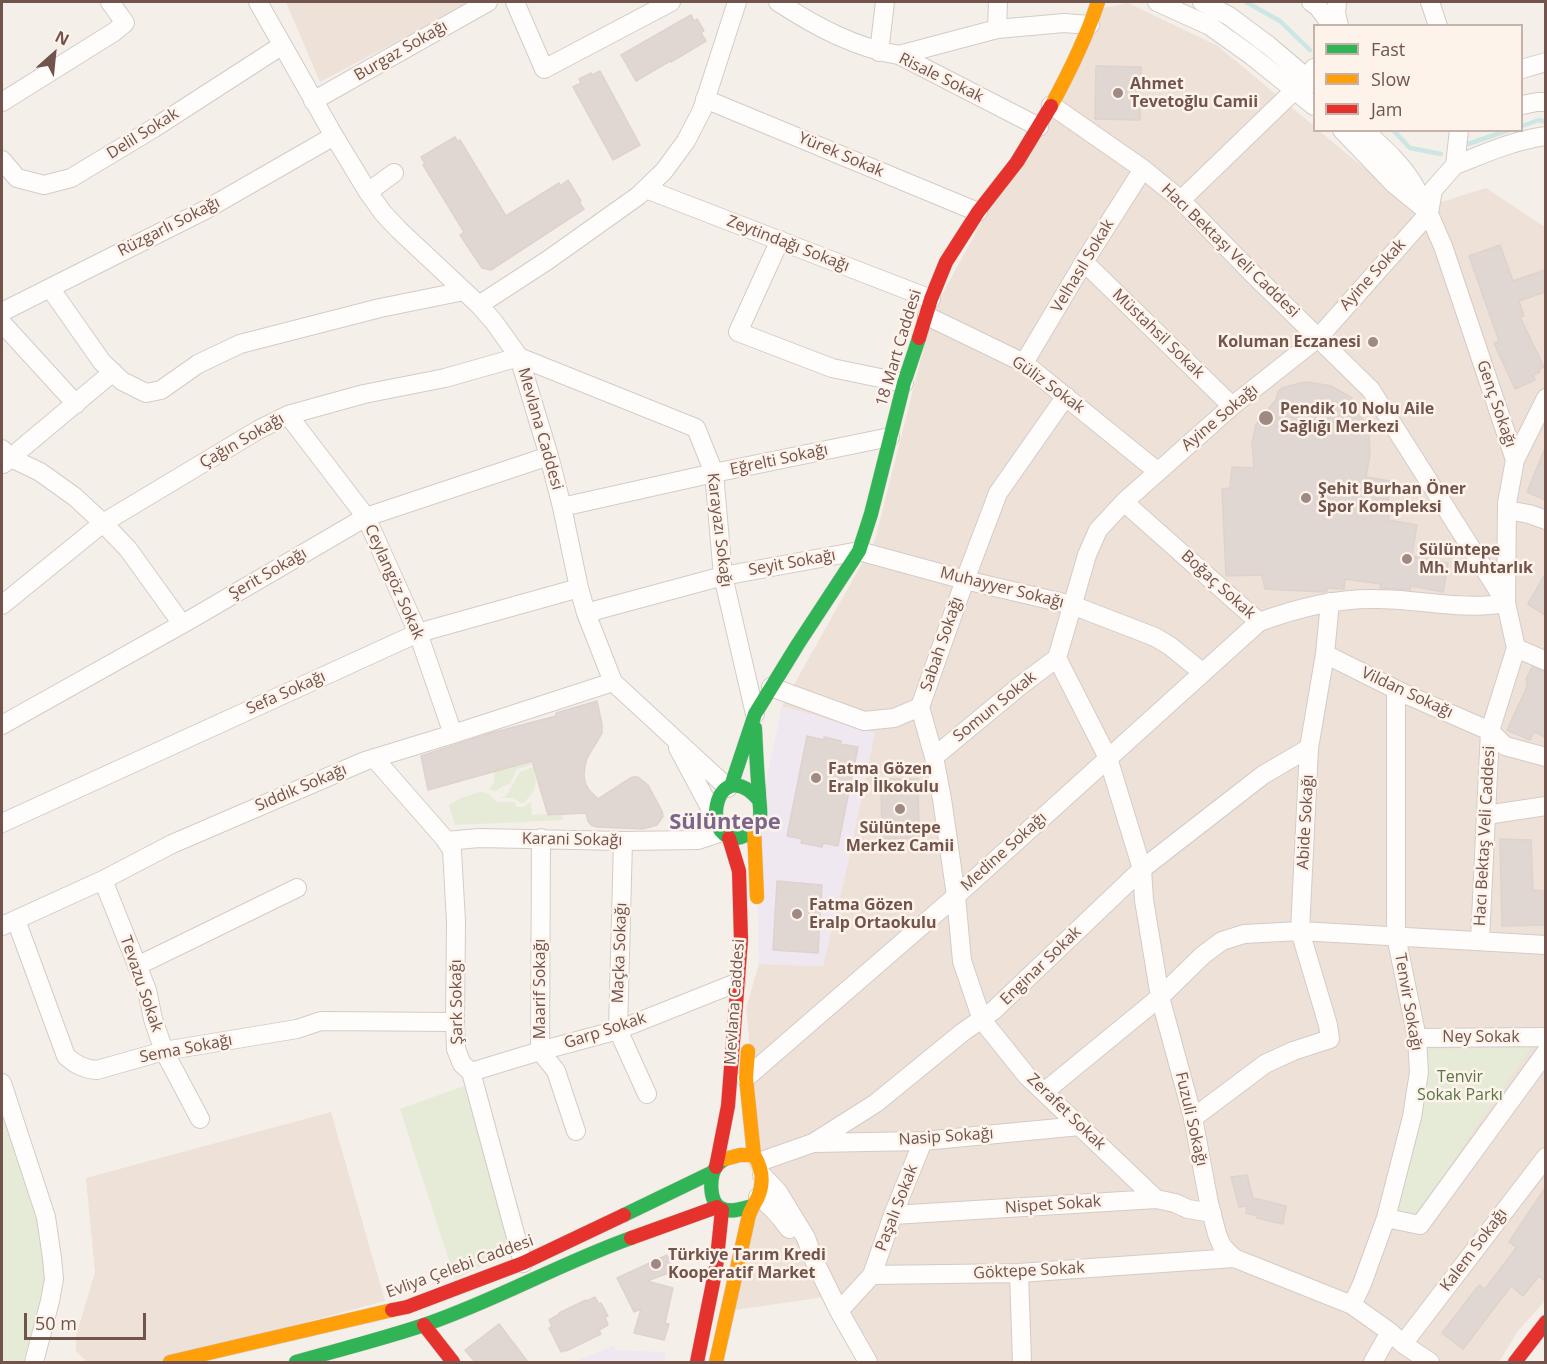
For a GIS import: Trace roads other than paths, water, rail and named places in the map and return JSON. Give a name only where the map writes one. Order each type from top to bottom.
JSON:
[{"type":"street","points":[[2,102],[125,23],[110,2]]},
{"type":"street","name":"Mevlana Caddesi","points":[[258,2],[334,136],[383,213],[479,305],[519,357],[549,456],[586,613],[613,682],[729,787]]},
{"type":"street","name":"Burgaz Sokağı","points":[[314,101],[488,2]]},
{"type":"street","points":[[515,2],[544,69],[670,2]]},
{"type":"street","points":[[479,305],[548,260],[638,196],[664,171],[686,141],[702,110],[737,2]]},
{"type":"street","name":"Risale Sokak","points":[[778,2],[797,8],[831,32],[879,52],[899,55],[1039,127]]},
{"type":"street","points":[[879,52],[885,2]]},
{"type":"street","points":[[997,29],[998,2]]},
{"type":"street","name":"18 Mart Caddesi","points":[[729,787],[754,714],[859,551],[871,514],[904,383],[946,262],[978,212],[1017,162],[1039,127],[1060,90],[1098,2]]},
{"type":"street","points":[[1156,2],[1210,26],[1252,56],[1307,80]]},
{"type":"street","points":[[1202,2],[1229,16],[1268,45],[1307,80],[1313,102]]},
{"type":"street","points":[[1311,2],[1318,7],[1331,24]]},
{"type":"street","points":[[1337,2],[1339,24]]},
{"type":"street","points":[[1430,2],[1437,24]]},
{"type":"street","points":[[899,55],[997,29],[1064,23],[1090,25]]},
{"type":"street","name":"Delil Sokak","points":[[2,160],[17,178],[44,185],[71,178],[154,128],[281,46]]},
{"type":"street","points":[[1523,68],[1545,62]]},
{"type":"street","points":[[1181,200],[1307,80]]},
{"type":"street","name":"Yürek Sokak","points":[[705,99],[978,212]]},
{"type":"street","points":[[1523,105],[1545,102]]},
{"type":"street","name":"Hacı Bektaşı Veli Caddesi","points":[[1051,105],[1143,169],[1181,200],[1371,390],[1506,603]]},
{"type":"street","points":[[1344,132],[1394,184],[1429,213],[1433,190],[1455,165],[1498,148],[1545,136]]},
{"type":"street","name":"Genç Sokağı","points":[[1366,132],[1389,153],[1411,180],[1429,213],[1443,246],[1515,460],[1507,503],[1506,603]]},
{"type":"street","points":[[1455,165],[1459,132]]},
{"type":"street","name":"Rüzgarlı Sokağı","points":[[2,312],[206,210],[334,136]]},
{"type":"street","name":"Velhasıl Sokak","points":[[1024,363],[1143,169]]},
{"type":"street","points":[[368,192],[394,173]]},
{"type":"street","name":"Zeytindağı Sokağı","points":[[646,189],[780,240],[929,307]]},
{"type":"street","name":"Ayine Sokak","points":[[1318,338],[1429,213]]},
{"type":"street","points":[[780,240],[738,332],[832,368],[904,383]]},
{"type":"street","name":"Müstahsil Sokak","points":[[1084,262],[1232,406]]},
{"type":"street","points":[[50,288],[102,362],[122,381],[146,393],[161,390],[198,364],[240,344],[380,308],[464,291]]},
{"type":"street","name":"Güliz Sokak","points":[[929,307],[1024,363],[1157,471]]},
{"type":"street","points":[[2,323],[76,404]]},
{"type":"street","name":"Ayine Sokağı","points":[[1124,502],[1232,406],[1318,338]]},
{"type":"street","name":"Çağın Sokağı","points":[[2,605],[103,523],[288,414],[364,394],[445,378],[519,357]]},
{"type":"street","name":"Karayazı Sokağı","points":[[519,357],[696,428],[714,473],[723,576],[754,714]]},
{"type":"street","points":[[5,457],[76,404],[113,372]]},
{"type":"street","name":"Sabah Sokağı","points":[[982,1020],[962,961],[956,896],[942,799],[934,757],[920,706],[998,494],[1066,396]]},
{"type":"street","points":[[1515,460],[1545,398]]},
{"type":"street","name":"Ceylangöz Sokak","points":[[288,414],[366,517],[418,633],[453,734]]},
{"type":"street","name":"Eğrelti Sokağı","points":[[562,507],[891,437]]},
{"type":"street","name":"Şerit Sokağı","points":[[2,724],[182,624],[366,517],[549,456]]},
{"type":"street","points":[[5,457],[40,472],[75,497],[103,523],[128,549],[182,624]]},
{"type":"street","points":[[1108,758],[1057,658],[1087,555],[1098,530],[1124,502]]},
{"type":"street","name":"Boğaç Sokak","points":[[1124,502],[1259,622],[1283,613],[1346,599],[1378,599],[1486,607],[1506,603]]},
{"type":"street","points":[[1507,510],[1545,520]]},
{"type":"street","name":"Muhayyer Sokağı","points":[[859,551],[965,580],[1072,605],[1155,637],[1202,672]]},
{"type":"street","name":"Seyit Sokağı","points":[[586,613],[723,576],[859,551]]},
{"type":"street","name":"Sefa Sokağı","points":[[2,823],[418,633],[579,588]]},
{"type":"street","name":"Abide Sokağı","points":[[1193,1118],[1265,1064],[1293,1051],[1330,1039],[1328,1025],[1300,931],[1309,748],[1330,602]]},
{"type":"street","points":[[1506,603],[1516,648],[1545,661]]},
{"type":"street","name":"Medine Sokağı","points":[[746,1078],[956,896],[1259,622]]},
{"type":"street","name":"Hacı Bektaş Veli Caddesi","points":[[1480,940],[1490,731],[1516,648]]},
{"type":"street","name":"Vildan Sokağı","points":[[1324,654],[1396,690],[1490,731],[1506,746],[1545,757]]},
{"type":"street","name":"Somun Sokak","points":[[934,757],[1057,658]]},
{"type":"street","name":"Sıddık Sokağı","points":[[9,923],[103,880],[172,844],[374,758],[613,682]]},
{"type":"street","points":[[771,687],[864,721],[894,718],[920,706]]},
{"type":"street","name":"Tenvir Sokağı","points":[[1352,1305],[1386,1218],[1412,1117],[1419,1072],[1417,1038],[1396,936],[1396,690]]},
{"type":"street","points":[[754,714],[760,816],[758,824],[754,829],[737,838],[721,828],[719,800],[729,787],[745,789],[759,800]]},
{"type":"street","name":"Mevlana Caddesi","points":[[670,734],[721,828],[739,871],[741,940],[728,1106],[715,1170]]},
{"type":"street","name":"Enginar Sokak","points":[[758,1164],[813,1143],[876,1103],[963,1032],[993,1011],[1142,869],[1263,775],[1309,748]]},
{"type":"street","name":"Şark Sokağı","points":[[374,758],[452,850],[456,922],[456,1049],[462,1064],[471,1072],[523,1263]]},
{"type":"street","name":"Fuzuli Sokağı","points":[[1108,758],[1142,869],[1144,900],[1160,997],[1193,1118],[1212,1213],[1222,1246],[1234,1258]]},
{"type":"street","points":[[1486,815],[1545,806]]},
{"type":"street","name":"Karani Sokağı","points":[[446,841],[479,838],[698,840],[721,828]]},
{"type":"street","points":[[754,829],[757,908]]},
{"type":"street","name":"Maarif Sokağı","points":[[540,838],[540,1051],[556,1071],[576,1131]]},
{"type":"street","name":"Maçka Sokağı","points":[[623,841],[618,1030],[647,1094]]},
{"type":"street","name":"Tevazu Sokak","points":[[103,880],[147,990],[153,1019],[164,1052],[200,1119]]},
{"type":"street","points":[[137,966],[297,888]]},
{"type":"street","name":"Sema Sokağı","points":[[9,923],[66,1056],[74,1064],[86,1069],[97,1070],[164,1052],[297,1029],[321,1020],[455,1022]]},
{"type":"street","points":[[1044,1092],[1160,997],[1203,955],[1222,941],[1244,933],[1300,931],[1545,945]]},
{"type":"street","name":"Garp Sokak","points":[[471,1072],[618,1030],[736,983]]},
{"type":"street","name":"Zerafet Sokak","points":[[982,1020],[1027,1076],[1156,1199]]},
{"type":"street","name":"Ney Sokak","points":[[1417,1038],[1545,1037]]},
{"type":"street","name":"Mevlana Caddesi","points":[[749,1038],[746,1078],[758,1164]]},
{"type":"street","points":[[1386,1218],[1420,1225],[1545,1052]]},
{"type":"street","points":[[2,1083],[46,1217],[52,1257],[54,1279],[34,1362]]},
{"type":"street","name":"Nasip Sokağı","points":[[813,1143],[923,1141],[1080,1126]]},
{"type":"street","name":"Paşalı Sokak","points":[[872,1275],[923,1141]]},
{"type":"street","points":[[697,1362],[716,1268],[720,1209],[714,1201],[711,1190],[715,1170],[719,1163],[730,1157],[746,1154],[758,1164],[806,1238],[839,1311],[868,1362]]},
{"type":"street","name":"Kalem Sokağı","points":[[1373,1362],[1396,1338],[1545,1157]]},
{"type":"street","points":[[716,1362],[744,1236],[761,1186],[758,1164]]},
{"type":"street","name":"Evliya Çelebi Caddesi","points":[[170,1362],[407,1307],[523,1263],[715,1170]]},
{"type":"street","name":"Nispet Sokak","points":[[893,1215],[1156,1199],[1175,1203],[1188,1209],[1212,1213]]},
{"type":"street","points":[[296,1362],[424,1325],[504,1293],[606,1247],[720,1209],[739,1209],[755,1202],[766,1202],[776,1212],[804,1253],[814,1260]]},
{"type":"street","points":[[1234,1258],[1352,1305],[1430,1362]]},
{"type":"street","name":"Göktepe Sokak","points":[[872,1275],[1019,1273],[1234,1258]]},
{"type":"street","points":[[1019,1273],[1022,1362]]},
{"type":"street","points":[[839,1311],[872,1275]]},
{"type":"street","points":[[1515,1362],[1545,1322]]},
{"type":"street","points":[[424,1325],[453,1362]]},
{"type":"waterway","points":[[1246,2],[1280,21],[1310,50]]},
{"type":"waterway","points":[[1523,126],[1539,120],[1546,122]]},
{"type":"waterway","points":[[1395,132],[1410,148],[1441,154]]},
{"type":"waterway","points":[[1468,144],[1503,132]]},
{"type":"place","name":"Ahmet Tevetoğlu Camii","points":[[1118,93]]},
{"type":"place","name":"Koluman Eczanesi","points":[[1373,342]]},
{"type":"place","name":"Pendik 10 Nolu Aile Sağlığı Merkezi","points":[[1266,418]]},
{"type":"place","name":"Şehit Burhan Öner Spor Kompleksi","points":[[1306,498]]},
{"type":"place","name":"Sülüntepe Mh. Muhtarlık","points":[[1407,559]]},
{"type":"place","name":"Fatma Gözen Eralp İlkokulu","points":[[816,778]]},
{"type":"place","name":"Sülüntepe Merkez Camii","points":[[900,809]]},
{"type":"place","name":"Fatma Gözen Eralp Ortaokulu","points":[[797,914]]},
{"type":"place","name":"Türkiye Tarım Kredi Kooperatif Market","points":[[656,1264]]},
{"type":"district","name":"Sülüntepe","points":[[725,823]]},
{"type":"park label","name":"Tenvir Sokak Parkı","points":[[1460,1086]]}]
